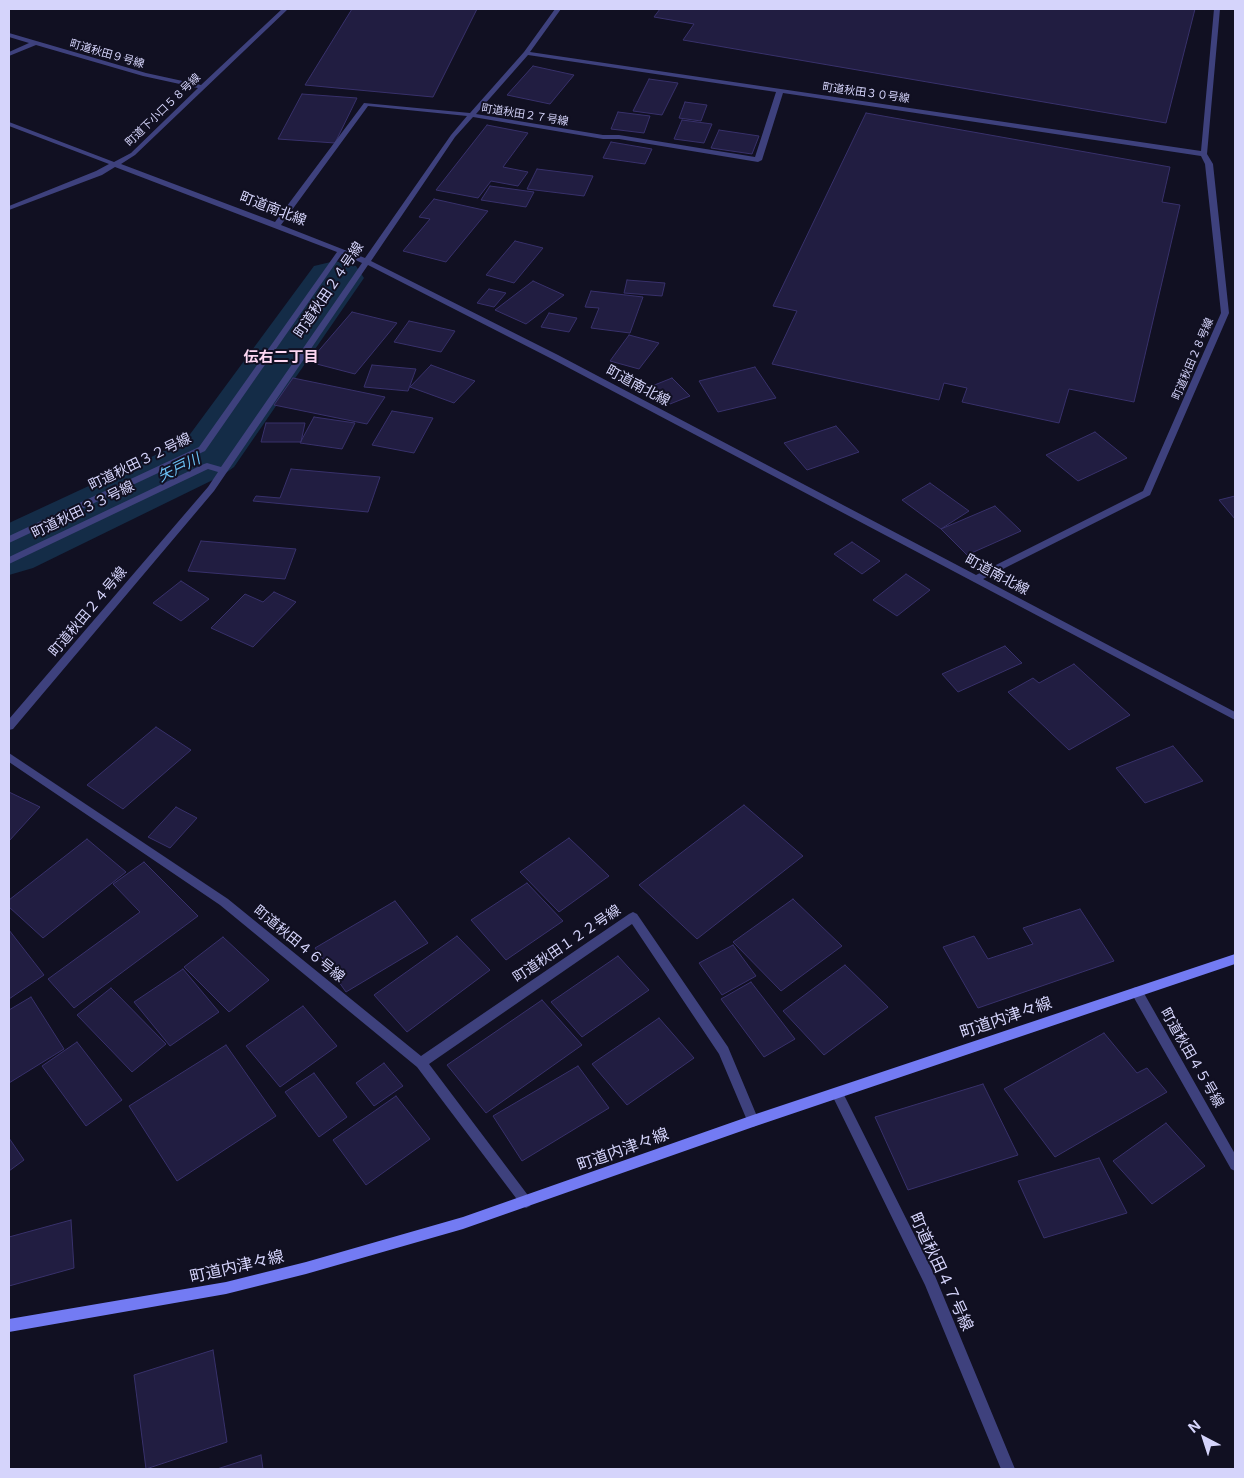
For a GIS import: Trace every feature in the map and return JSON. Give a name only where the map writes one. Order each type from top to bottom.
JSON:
[{"type":"street","name":"町道下小口５８号線","points":[[9,208],[99,173],[133,154],[201,87],[285,9]]},
{"type":"street","name":"町道秋田２４号線","points":[[9,726],[211,489],[453,136],[526,53],[558,9]]},
{"type":"street","name":"町道秋田２８号線","points":[[976,579],[1147,493],[1225,313],[1209,164],[1204,154],[1217,9]]},
{"type":"street","name":"町道秋田９号線","points":[[9,35],[145,75],[201,87]]},
{"type":"street","points":[[9,54],[35,43]]},
{"type":"street","name":"町道秋田３０号線","points":[[526,53],[1204,154]]},
{"type":"street","name":"町道秋田２７号線","points":[[277,225],[366,104],[459,113],[603,137],[619,137],[692,148],[758,160],[780,91]]},
{"type":"street","name":"町道南北線","points":[[9,124],[277,225],[366,261],[555,357],[1235,716]]},
{"type":"street","name":"町道秋田３２号線","points":[[9,540],[202,448],[341,251]]},
{"type":"street","name":"町道秋田３３号線","points":[[9,561],[207,466],[224,470]]},
{"type":"street","name":"町道秋田４６号線","points":[[9,757],[224,902],[420,1063],[526,1202]]},
{"type":"street","name":"町道秋田１２２号線","points":[[420,1063],[633,917],[724,1051],[753,1121]]},
{"type":"street","name":"町道内津々線","points":[[9,1326],[226,1288],[386,1246],[526,1202],[753,1121],[1235,959]]},
{"type":"street","name":"町道秋田４５号線","points":[[1137,992],[1235,1165]]},
{"type":"street","name":"町道秋田４７号線","points":[[837,1093],[930,1281],[1008,1469]]},
{"type":"building","points":[[352,9],[477,9],[433,97],[305,85]]},
{"type":"building","points":[[660,9],[1195,9],[1166,123],[683,40],[694,24],[654,17]]},
{"type":"building","points":[[533,66],[574,75],[550,104],[507,95]]},
{"type":"building","points":[[649,79],[678,83],[662,115],[633,111]]},
{"type":"building","points":[[302,94],[357,98],[335,143],[278,139]]},
{"type":"building","points":[[685,102],[707,105],[701,121],[679,118]]},
{"type":"building","points":[[618,112],[650,116],[644,133],[611,129]]},
{"type":"building","points":[[866,113],[1170,167],[1162,202],[1180,205],[1134,402],[1069,389],[1059,423],[962,402],[967,388],[944,383],[939,400],[772,364],[797,311],[773,306]]},
{"type":"building","points":[[682,120],[712,124],[704,143],[674,139]]},
{"type":"building","points":[[487,125],[528,133],[503,167],[528,172],[518,186],[491,181],[478,198],[436,190]]},
{"type":"building","points":[[719,130],[759,136],[752,154],[711,148]]},
{"type":"building","points":[[611,142],[652,149],[645,164],[603,158]]},
{"type":"building","points":[[537,169],[593,176],[584,196],[527,189]]},
{"type":"building","points":[[490,186],[534,192],[526,207],[481,200]]},
{"type":"building","points":[[434,199],[488,211],[446,262],[403,251],[430,219],[419,217]]},
{"type":"building","points":[[515,241],[543,248],[514,283],[486,275]]},
{"type":"building","points":[[627,280],[665,283],[662,296],[624,293]]},
{"type":"building","points":[[533,281],[564,295],[526,324],[495,310]]},
{"type":"building","points":[[489,289],[506,293],[494,307],[477,303]]},
{"type":"building","points":[[591,291],[643,297],[630,333],[591,328],[599,308],[585,307]]},
{"type":"building","points":[[352,312],[397,323],[355,374],[309,362]]},
{"type":"building","points":[[549,313],[577,318],[569,332],[541,327]]},
{"type":"building","points":[[409,321],[455,331],[441,352],[394,342]]},
{"type":"building","points":[[629,335],[659,343],[639,369],[610,361]]},
{"type":"building","points":[[372,365],[416,369],[408,391],[364,387]]},
{"type":"building","points":[[431,365],[475,381],[454,403],[410,387]]},
{"type":"building","points":[[755,367],[776,398],[718,412],[699,381]]},
{"type":"building","points":[[293,378],[385,397],[367,424],[274,405]]},
{"type":"building","points":[[672,378],[690,396],[670,404],[652,386]]},
{"type":"building","points":[[392,411],[433,418],[414,453],[372,445]]},
{"type":"building","points":[[314,417],[355,423],[342,449],[300,443]]},
{"type":"building","points":[[266,423],[305,423],[301,442],[261,442]]},
{"type":"building","points":[[836,426],[859,452],[807,470],[784,443]]},
{"type":"building","points":[[1095,432],[1127,458],[1078,481],[1046,455]]},
{"type":"building","points":[[291,469],[380,477],[368,512],[253,501],[256,496],[280,498]]},
{"type":"building","points":[[930,483],[969,511],[941,529],[902,500]]},
{"type":"building","points":[[1235,496],[1235,519],[1219,500]]},
{"type":"building","points":[[995,506],[1021,531],[967,555],[941,529]]},
{"type":"building","points":[[201,541],[296,549],[285,579],[188,571]]},
{"type":"building","points":[[852,542],[880,561],[862,574],[834,554]]},
{"type":"building","points":[[906,574],[930,590],[897,616],[873,600]]},
{"type":"building","points":[[181,581],[209,599],[181,621],[153,603]]},
{"type":"building","points":[[274,592],[296,602],[253,647],[211,628],[245,594],[263,602]]},
{"type":"building","points":[[1005,646],[1022,663],[958,692],[942,674]]},
{"type":"building","points":[[1074,664],[1130,715],[1069,750],[1008,692],[1033,678],[1039,683]]},
{"type":"building","points":[[156,727],[191,750],[123,809],[87,785]]},
{"type":"building","points":[[1173,746],[1203,781],[1145,803],[1116,768]]},
{"type":"building","points":[[9,792],[40,807],[9,841]]},
{"type":"building","points":[[744,805],[803,856],[697,939],[639,885]]},
{"type":"building","points":[[176,807],[197,818],[170,848],[148,837]]},
{"type":"building","points":[[569,838],[609,876],[559,912],[520,872]]},
{"type":"building","points":[[87,839],[126,872],[43,938],[9,907],[9,900]]},
{"type":"building","points":[[144,862],[198,916],[74,1008],[48,979],[140,912],[113,884]]},
{"type":"building","points":[[527,883],[563,921],[506,960],[471,920]]},
{"type":"building","points":[[793,899],[842,946],[781,991],[733,942]]},
{"type":"building","points":[[395,901],[428,943],[346,992],[315,948]]},
{"type":"building","points":[[1080,909],[1114,961],[978,1008],[943,947],[974,936],[988,959],[1033,944],[1023,928]]},
{"type":"building","points":[[9,930],[44,975],[9,999]]},
{"type":"building","points":[[457,936],[490,970],[407,1032],[374,995]]},
{"type":"building","points":[[223,937],[269,980],[229,1012],[184,967]]},
{"type":"building","points":[[733,945],[756,976],[722,995],[699,963]]},
{"type":"building","points":[[618,956],[649,990],[582,1037],[551,1002]]},
{"type":"building","points":[[845,965],[888,1007],[824,1055],[783,1011]]},
{"type":"building","points":[[183,969],[219,1012],[170,1046],[134,1002]]},
{"type":"building","points":[[751,982],[795,1039],[764,1057],[721,999]]},
{"type":"building","points":[[111,988],[166,1044],[132,1072],[77,1015]]},
{"type":"building","points":[[31,997],[64,1049],[9,1083],[9,1010]]},
{"type":"building","points":[[542,1000],[582,1045],[486,1113],[447,1065]]},
{"type":"building","points":[[303,1006],[337,1046],[280,1087],[246,1046]]},
{"type":"building","points":[[659,1018],[694,1058],[627,1105],[592,1064]]},
{"type":"building","points":[[1104,1033],[1137,1073],[1147,1068],[1167,1092],[1055,1157],[1004,1089]]},
{"type":"building","points":[[77,1042],[122,1100],[86,1126],[42,1066]]},
{"type":"building","points":[[226,1045],[276,1116],[177,1181],[129,1106]]},
{"type":"building","points":[[384,1063],[403,1086],[374,1106],[356,1083]]},
{"type":"building","points":[[578,1066],[609,1108],[522,1161],[493,1116]]},
{"type":"building","points":[[314,1073],[347,1117],[319,1137],[285,1092]]},
{"type":"building","points":[[983,1084],[1018,1155],[908,1190],[875,1117]]},
{"type":"building","points":[[396,1096],[430,1139],[366,1185],[333,1140]]},
{"type":"building","points":[[1166,1123],[1205,1166],[1152,1204],[1113,1161]]},
{"type":"building","points":[[9,1138],[24,1160],[9,1171]]},
{"type":"building","points":[[1099,1158],[1127,1213],[1044,1238],[1018,1181]]},
{"type":"building","points":[[71,1220],[74,1268],[9,1286],[9,1237]]},
{"type":"building","points":[[213,1350],[227,1442],[146,1469],[134,1375]]},
{"type":"building","points":[[261,1455],[263,1469],[217,1469]]},
{"type":"waterway","name":"矢戸川","points":[[9,551],[200,460],[211,452],[335,278]]},
{"type":"district","name":"伝右二丁目","points":[[281,357]]}]
